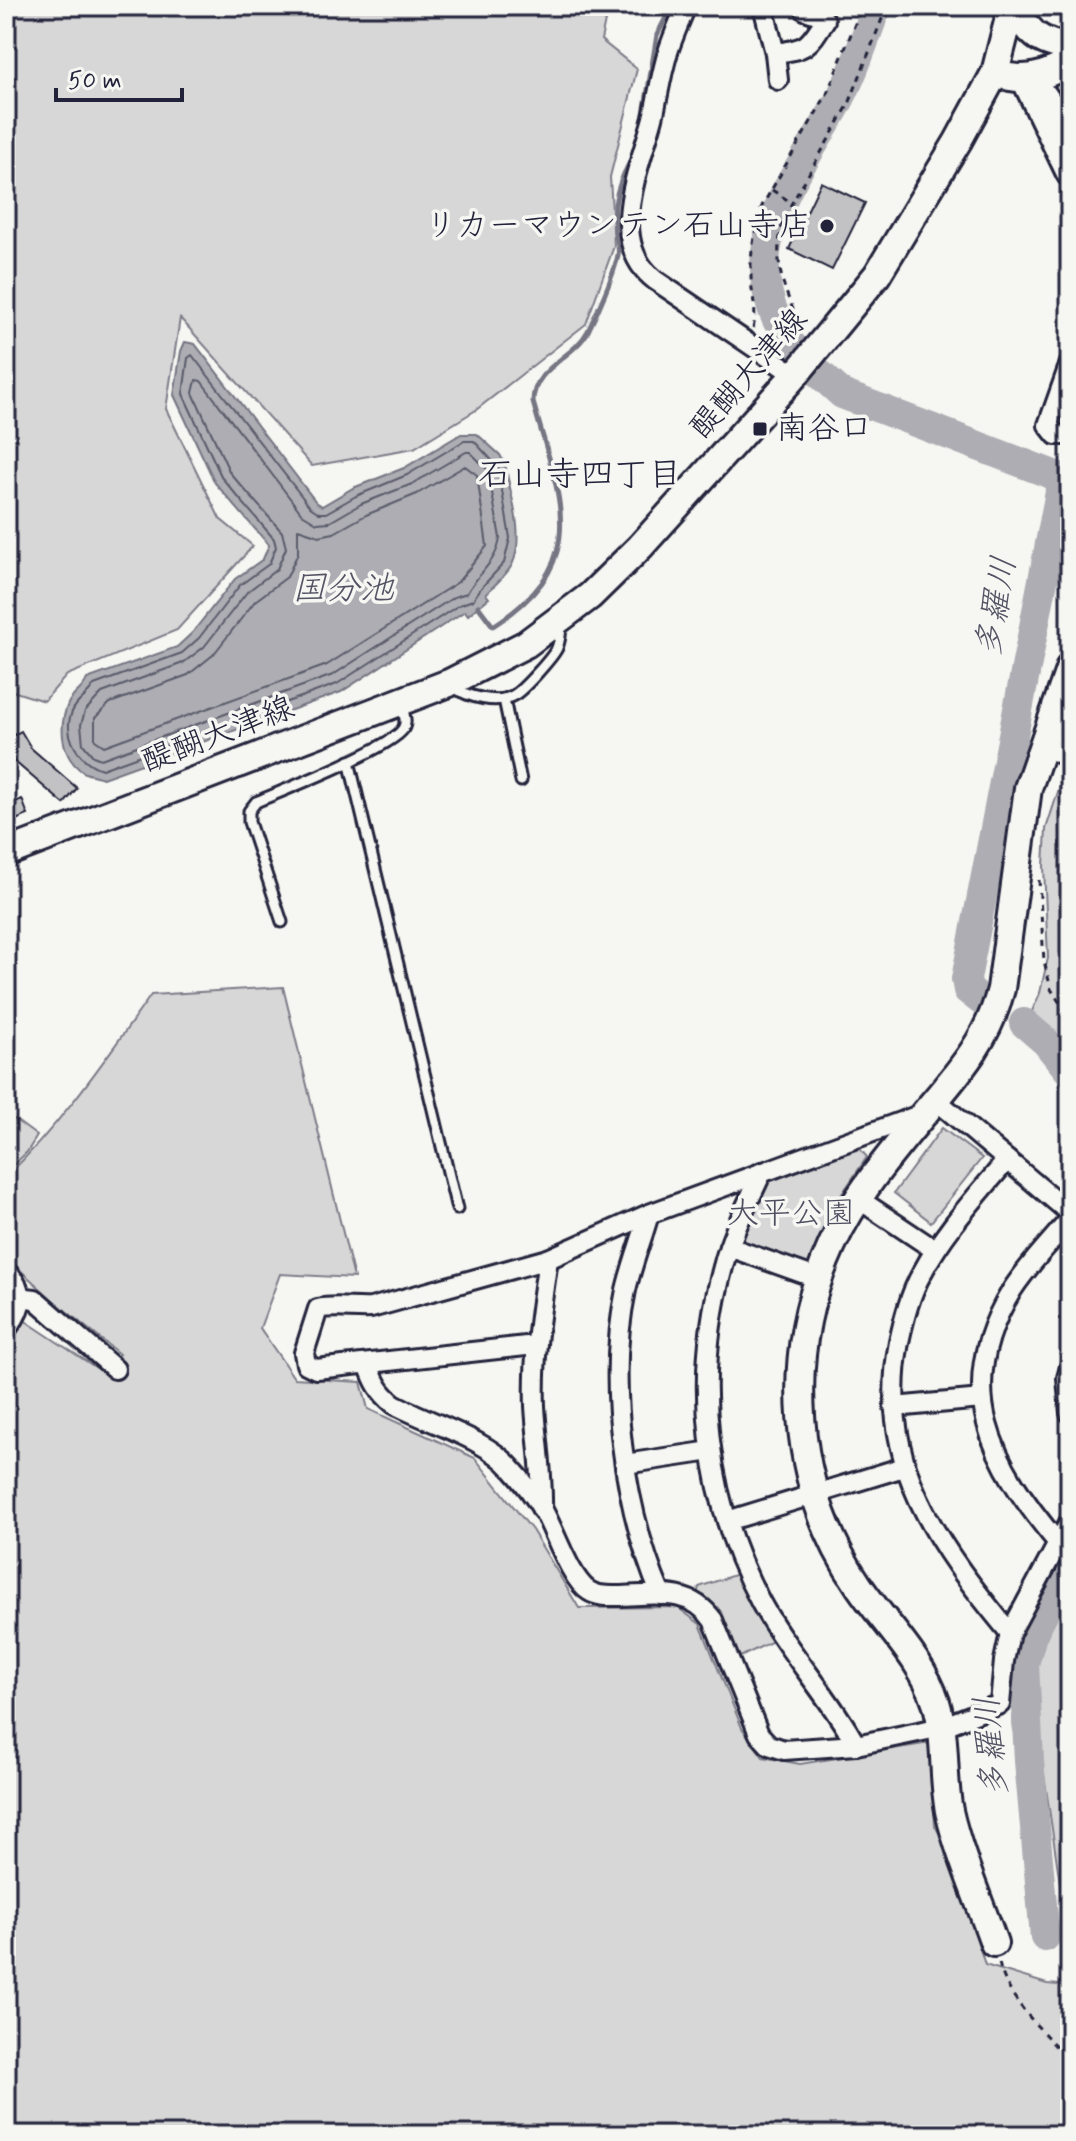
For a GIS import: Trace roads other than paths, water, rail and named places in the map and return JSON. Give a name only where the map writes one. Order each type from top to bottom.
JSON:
[{"type":"main road","points":[[1013,6],[1026,27],[1042,41],[1070,47]]},
{"type":"main road","name":"醍醐大津線","points":[[6,853],[449,683],[526,644],[561,620],[640,547],[795,375],[877,275],[995,73],[1013,6]]},
{"type":"main road","points":[[995,73],[1025,79],[1070,63]]},
{"type":"main road","points":[[1025,79],[1070,173]]},
{"type":"main road","points":[[994,1943],[949,1810],[942,1727],[935,1701],[924,1677],[845,1563],[815,1492],[807,1463],[800,1393],[802,1352],[808,1314],[819,1279],[831,1247],[857,1198],[972,1055],[996,1012],[1023,814],[1041,745],[1070,667]]},
{"type":"main road","points":[[6,1323],[14,1313],[12,1287]]},
{"type":"street","points":[[686,6],[667,54],[632,190],[629,220],[632,248],[644,272],[795,375]]},
{"type":"street","points":[[763,6],[775,53],[778,80]]},
{"type":"street","points":[[775,53],[801,50],[809,45],[825,20],[805,10]]},
{"type":"street","points":[[1025,79],[1047,94],[1070,128]]},
{"type":"street","points":[[1070,363],[1048,425],[1056,435],[1070,435]]},
{"type":"street","points":[[1041,745],[1070,759]]},
{"type":"street","points":[[535,1345],[316,1369],[306,1364],[304,1353],[318,1309],[371,1308],[548,1259],[649,1214],[843,1144],[930,1107],[1007,1160],[1070,1216],[1014,1287],[998,1315],[989,1342],[982,1399],[985,1421],[1002,1467],[1020,1496],[1058,1543]]},
{"type":"street","points":[[843,1144],[877,1144],[884,1162]]},
{"type":"street","points":[[1007,1160],[935,1250],[920,1275],[901,1333],[896,1360],[894,1407],[904,1467],[930,1524],[1010,1633]]},
{"type":"street","points":[[762,1172],[729,1247],[707,1341],[711,1451],[738,1554],[762,1603],[856,1745]]},
{"type":"street","points":[[857,1198],[935,1250]]},
{"type":"street","points":[[649,1214],[626,1290],[620,1332],[621,1416],[635,1523],[661,1595]]},
{"type":"street","points":[[729,1247],[819,1279]]},
{"type":"street","points":[[542,1510],[543,1479],[535,1407],[535,1345],[548,1259]]},
{"type":"street","points":[[12,1287],[35,1299],[115,1369]]},
{"type":"street","points":[[368,1364],[382,1395],[412,1413],[486,1446],[509,1464],[542,1510],[578,1579],[587,1590],[598,1596],[661,1595],[691,1599],[705,1608],[713,1620],[759,1734],[769,1745],[784,1750],[856,1745],[942,1727],[1000,1704],[1010,1633],[1070,1521]]},
{"type":"street","points":[[1070,1367],[1067,1378],[1070,1413]]},
{"type":"street","points":[[894,1407],[982,1399]]},
{"type":"street","points":[[625,1464],[711,1451]]},
{"type":"street","points":[[727,1521],[904,1467]]},
{"type":"lane","points":[[449,683],[474,697],[504,699],[515,695],[556,651],[561,636],[561,620]]},
{"type":"lane","points":[[504,699],[521,781]]},
{"type":"lane","points":[[282,922],[249,822],[249,811],[256,802],[349,761],[396,736],[406,721],[400,702]]},
{"type":"lane","points":[[349,761],[457,1209]]},
{"type":"water","name":"国分池","points":[[185,342],[195,344],[322,506],[353,488],[404,468],[461,434],[477,434],[500,455],[505,464],[517,528],[516,554],[503,577],[486,594],[489,598],[468,615],[465,611],[341,692],[103,778],[85,773],[66,751],[63,723],[70,701],[87,679],[177,647],[235,579],[263,559],[269,545],[215,483],[174,395]]},
{"type":"waterway","points":[[642,126],[657,35],[672,6]]},
{"type":"waterway","name":"多羅川","points":[[793,347],[774,314],[766,283],[766,253],[773,223],[800,166],[841,96],[877,6]]},
{"type":"waterway","points":[[478,606],[493,626],[525,602],[546,577],[557,552],[561,526],[558,498],[533,402],[535,390],[547,371],[582,340],[605,294],[618,252],[614,220],[616,200],[624,173],[634,155]]},
{"type":"waterway","name":"多羅川","points":[[821,375],[842,394],[1059,477],[1060,492],[966,979],[968,990],[982,1001]]},
{"type":"waterway","name":"多羅川","points":[[1024,1023],[1046,1042],[1070,1072]]},
{"type":"waterway","name":"多羅川","points":[[1045,1937],[1029,1761],[1024,1664],[1032,1635],[1070,1561]]},
{"type":"place","name":"リカーマウンテン石山寺店","points":[[827,226]]},
{"type":"place","name":"南谷口","points":[[760,429]]},
{"type":"district","name":"石山寺四丁目","points":[[580,475]]},
{"type":"park label","name":"大平公園","points":[[791,1214]]}]
